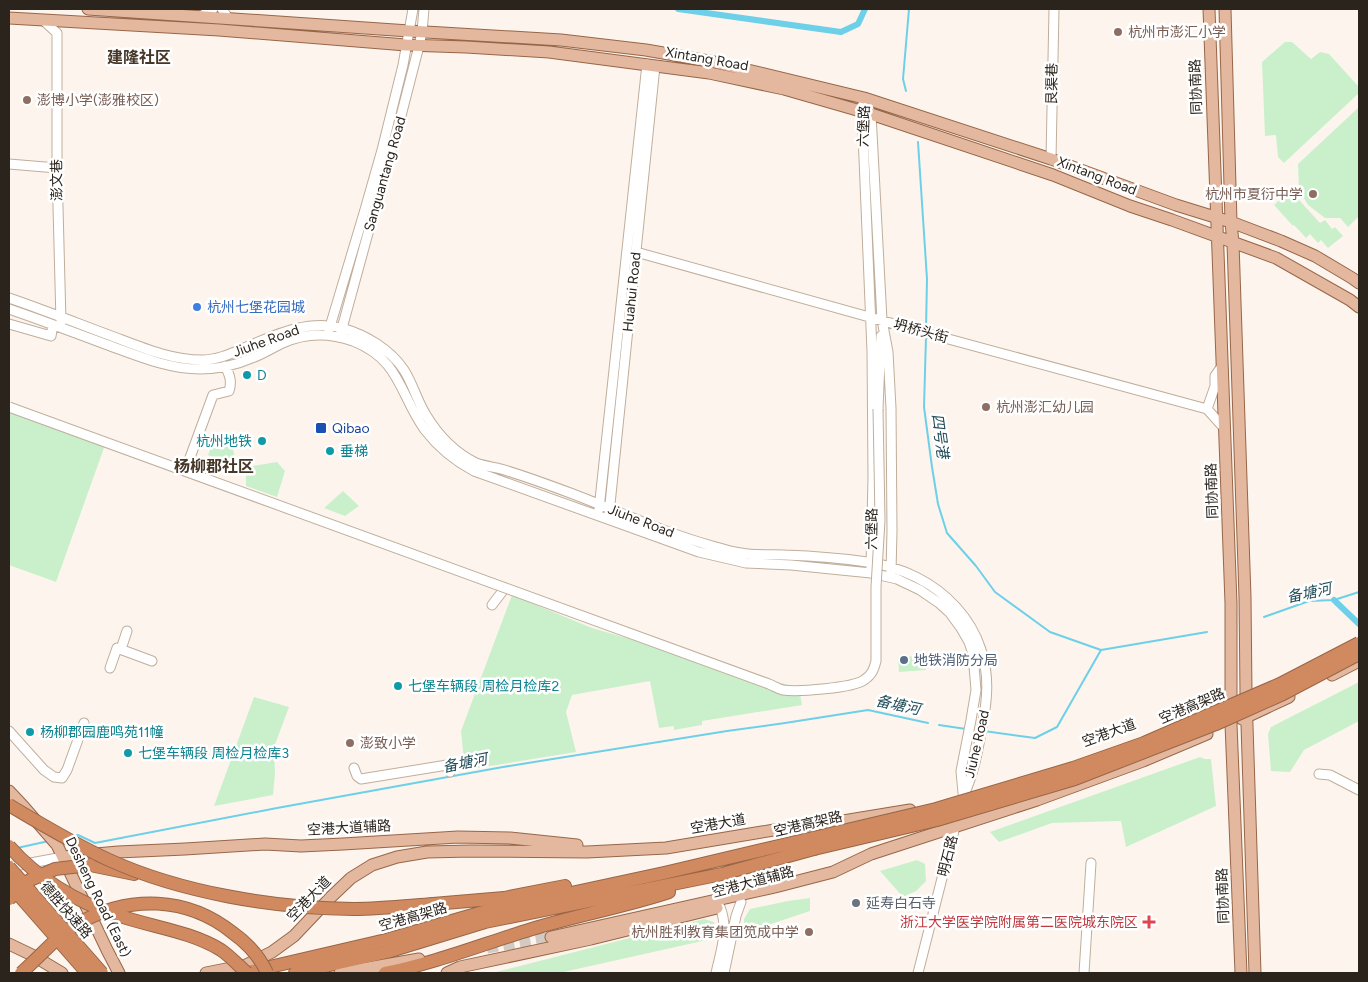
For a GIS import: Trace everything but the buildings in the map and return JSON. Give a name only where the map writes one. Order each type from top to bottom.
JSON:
[{"type":"highway","name":"空港高架路","points":[[295,973],[387,952],[485,922],[722,874],[814,843],[1073,768],[1144,743],[1280,684],[1353,643]]},
{"type":"highway","name":"空港高架路","points":[[245,973],[386,940],[483,912],[664,873],[937,820],[1074,778],[1146,752],[1216,724],[1283,694],[1359,654]]},
{"type":"highway","points":[[9,805],[53,831],[109,860],[156,878]]},
{"type":"highway","points":[[9,846],[18,857],[53,884],[79,899],[115,915],[195,937],[222,951],[245,973]]},
{"type":"highway","points":[[9,898],[30,880],[55,869],[90,865],[156,878],[222,895],[278,904],[354,909],[504,898],[589,882],[664,873]]},
{"type":"highway","name":"德胜快速路","points":[[9,867],[102,973]]},
{"type":"highway","points":[[385,973],[533,929],[641,901],[722,874]]},
{"type":"highway","name":"德胜快速路","points":[[9,884],[87,973]]},
{"type":"highway","points":[[21,973],[62,936],[98,913],[132,904],[157,903],[186,908],[220,924],[241,939],[257,955],[267,973]]},
{"type":"main road","name":"Xintang Road","points":[[88,9],[201,16],[225,13],[409,31],[561,40],[646,50],[714,62],[864,98],[1051,159],[1176,205],[1282,240],[1315,256],[1359,283]]},
{"type":"main road","name":"同协南路","points":[[1209,9],[1230,603],[1230,701],[1241,973]]},
{"type":"main road","points":[[1224,9],[1245,597],[1254,973]]},
{"type":"main road","name":"Xintang Road","points":[[9,18],[219,30],[419,46],[466,46],[549,52],[709,73],[784,89],[866,113],[1053,175],[1130,206],[1276,258],[1359,307]]},
{"type":"main road","name":"空港大道","points":[[206,973],[246,965],[272,952],[294,936],[352,878],[372,865],[397,857],[436,852],[578,852],[666,848],[914,809],[1050,770],[1123,745],[1246,694],[1353,643],[1359,636]]},
{"type":"main road","points":[[551,937],[775,887],[833,872],[872,854],[1037,800],[1134,764],[1272,706],[1359,661]]},
{"type":"main road","name":"Desheng Road (East)","points":[[9,791],[53,840],[119,973]]},
{"type":"main road","name":"空港大道辅路","points":[[63,857],[265,844],[301,846],[458,836],[510,838],[636,850]]},
{"type":"main road","name":"空港大道辅路","points":[[447,973],[460,967],[591,939],[779,893],[833,872]]},
{"type":"main road","points":[[9,944],[62,973]]},
{"type":"main road","points":[[340,973],[410,967]]},
{"type":"street","points":[[201,16],[213,9]]},
{"type":"street","name":"Sanguantang Road","points":[[329,330],[382,150],[403,66],[413,9]]},
{"type":"street","name":"Sanguantang Road","points":[[341,333],[419,46],[424,9]]},
{"type":"street","name":"艮渠巷","points":[[1051,159],[1054,9]]},
{"type":"street","points":[[42,20],[57,33],[75,22]]},
{"type":"street","name":"澎文巷","points":[[57,33],[57,168],[61,317],[57,326]]},
{"type":"street","name":"Huahui Road","points":[[608,519],[636,252],[651,65]]},
{"type":"street","name":"Huahui Road","points":[[598,516],[651,65]]},
{"type":"street","name":"六堡路","points":[[864,98],[882,320],[888,352],[891,408],[891,573]]},
{"type":"street","name":"六堡路","points":[[866,113],[872,351],[873,477],[871,573]]},
{"type":"street","points":[[9,164],[57,168]]},
{"type":"street","name":"坍桥头街","points":[[636,252],[1207,409]]},
{"type":"street","name":"Jiuhe Road","points":[[9,298],[157,353],[188,360],[219,358],[279,333],[306,326],[360,335],[387,351],[404,370],[425,414],[439,434],[467,457],[485,466],[507,471],[573,494],[696,542],[741,553],[871,562],[939,603],[950,613],[969,642],[975,666],[976,690],[961,770],[963,796]]},
{"type":"street","name":"Jiuhe Road","points":[[9,309],[142,357],[175,366],[200,369],[225,366],[252,358],[296,338],[329,330]]},
{"type":"street","points":[[878,409],[882,320]]},
{"type":"street","points":[[9,324],[51,336],[57,326]]},
{"type":"street","name":"Jiuhe Road","points":[[341,333],[372,351],[389,366],[425,429],[436,442],[460,463],[474,471],[699,552],[746,562],[916,576],[939,590],[949,599],[969,624],[978,643],[986,673],[987,699],[983,723],[973,771],[963,796]]},
{"type":"street","points":[[9,407],[780,690],[789,691],[854,685],[871,675],[876,661],[876,587],[880,520],[878,409],[872,351]]},
{"type":"street","points":[[188,463],[213,395],[229,391],[231,384],[225,366]]},
{"type":"street","points":[[1222,366],[1215,376],[1215,386],[1207,409],[1224,430]]},
{"type":"street","points":[[492,605],[505,588]]},
{"type":"street","points":[[121,649],[127,631]]},
{"type":"street","points":[[110,668],[117,648],[152,661]]},
{"type":"street","points":[[9,731],[44,770],[54,777],[62,778],[67,770],[84,723]]},
{"type":"street","points":[[354,768],[357,776],[361,779],[447,765],[450,772]]},
{"type":"street","points":[[1319,774],[1330,775],[1359,790]]},
{"type":"street","name":"明石路","points":[[918,973],[963,796]]},
{"type":"street","points":[[9,867],[63,857]]},
{"type":"street","points":[[1084,973],[1091,863]]},
{"type":"street","points":[[724,973],[736,916],[741,902]]},
{"type":"street","points":[[716,973],[724,932],[724,922],[720,907]]},
{"type":"green space","points":[[1285,42],[1292,42],[1311,59],[1320,52],[1329,54],[1359,87],[1359,93],[1284,163],[1278,157],[1276,135],[1265,136],[1262,62]]},
{"type":"green space","points":[[1359,107],[1359,216],[1348,227],[1340,218],[1325,218],[1308,205],[1299,190],[1298,164]]},
{"type":"green space","points":[[1290,190],[1320,223],[1325,220],[1332,229],[1335,227],[1343,236],[1328,248],[1321,240],[1318,243],[1310,234],[1306,238],[1274,205]]},
{"type":"green space","points":[[9,411],[105,445],[56,582],[9,565]]},
{"type":"green space","points":[[216,435],[224,440],[231,439],[235,460],[225,462],[208,455]]},
{"type":"green space","points":[[277,462],[285,471],[277,497],[246,486],[246,467]]},
{"type":"green space","points":[[343,491],[359,506],[345,516],[324,508]]},
{"type":"green space","points":[[512,595],[592,628],[799,688],[802,705],[702,721],[702,725],[674,730],[674,726],[659,728],[650,681],[572,695],[566,712],[576,752],[465,770],[461,731]]},
{"type":"green space","points":[[925,656],[926,670],[899,672],[898,657]]},
{"type":"green space","points":[[1359,682],[1359,721],[1304,750],[1290,772],[1271,771],[1268,734],[1271,727]]},
{"type":"green space","points":[[254,697],[289,707],[274,747],[275,773],[273,795],[214,806]]},
{"type":"green space","points":[[1200,757],[1211,759],[1216,806],[1126,847],[1121,821],[1052,823],[999,842],[990,832]]},
{"type":"green space","points":[[917,860],[925,864],[926,881],[916,891],[903,897],[880,871]]},
{"type":"green space","points":[[810,898],[810,911],[744,933],[744,919],[750,909]]},
{"type":"green space","points":[[704,919],[714,922],[716,938],[559,973],[492,973]]},
{"type":"waterway","points":[[678,9],[841,32],[858,24],[865,9]]},
{"type":"waterway","name":"四号港","points":[[906,91],[903,79],[909,9]]},
{"type":"waterway","name":"四号港","points":[[918,142],[927,279],[926,329]]},
{"type":"waterway","name":"四号港","points":[[926,337],[924,407],[938,504],[947,533],[976,566],[995,592],[1050,632],[1101,650],[1207,632]]},
{"type":"waterway","name":"备塘河","points":[[1264,617],[1309,601],[1334,600],[1359,592]]},
{"type":"waterway","points":[[1334,600],[1359,624]]},
{"type":"waterway","name":"备塘河","points":[[984,731],[1035,738],[1057,727],[1101,650]]},
{"type":"waterway","name":"备塘河","points":[[73,836],[78,835],[95,843],[503,767],[868,710],[928,723]]},
{"type":"waterway","name":"备塘河","points":[[939,725],[966,729]]},
{"type":"waterway","name":"备塘河","points":[[17,848],[49,841]]},
{"type":"tunnel","points":[[487,948],[551,937]]},
{"type":"place","name":"杭州市澎汇小学","points":[[1118,32]]},
{"type":"place","name":"澎博小学(澎雅校区)","points":[[27,100]]},
{"type":"place","name":"杭州市夏衍中学","points":[[1313,194]]},
{"type":"place","name":"杭州七堡花园城","points":[[197,307]]},
{"type":"place","name":"D","points":[[247,375]]},
{"type":"place","name":"杭州澎汇幼儿园","points":[[986,407]]},
{"type":"place","name":"Qibao","points":[[321,428]]},
{"type":"place","name":"杭州地铁","points":[[262,441]]},
{"type":"place","name":"垂梯","points":[[330,451]]},
{"type":"place","name":"地铁消防分局","points":[[904,660]]},
{"type":"place","name":"七堡车辆段 周检月检库2","points":[[398,686]]},
{"type":"place","name":"杨柳郡园鹿鸣苑11幢","points":[[30,732]]},
{"type":"place","name":"澎致小学","points":[[350,743]]},
{"type":"place","name":"七堡车辆段 周检月检库3","points":[[128,753]]},
{"type":"place","name":"延寿白石寺","points":[[856,903]]},
{"type":"place","name":"浙江大学医学院附属第二医院城东院区","points":[[1149,922]]},
{"type":"place","name":"杭州胜利教育集团笕成中学","points":[[809,932]]},
{"type":"district","name":"建隆社区","points":[[139,57]]},
{"type":"district","name":"杨柳郡社区","points":[[214,466]]}]
